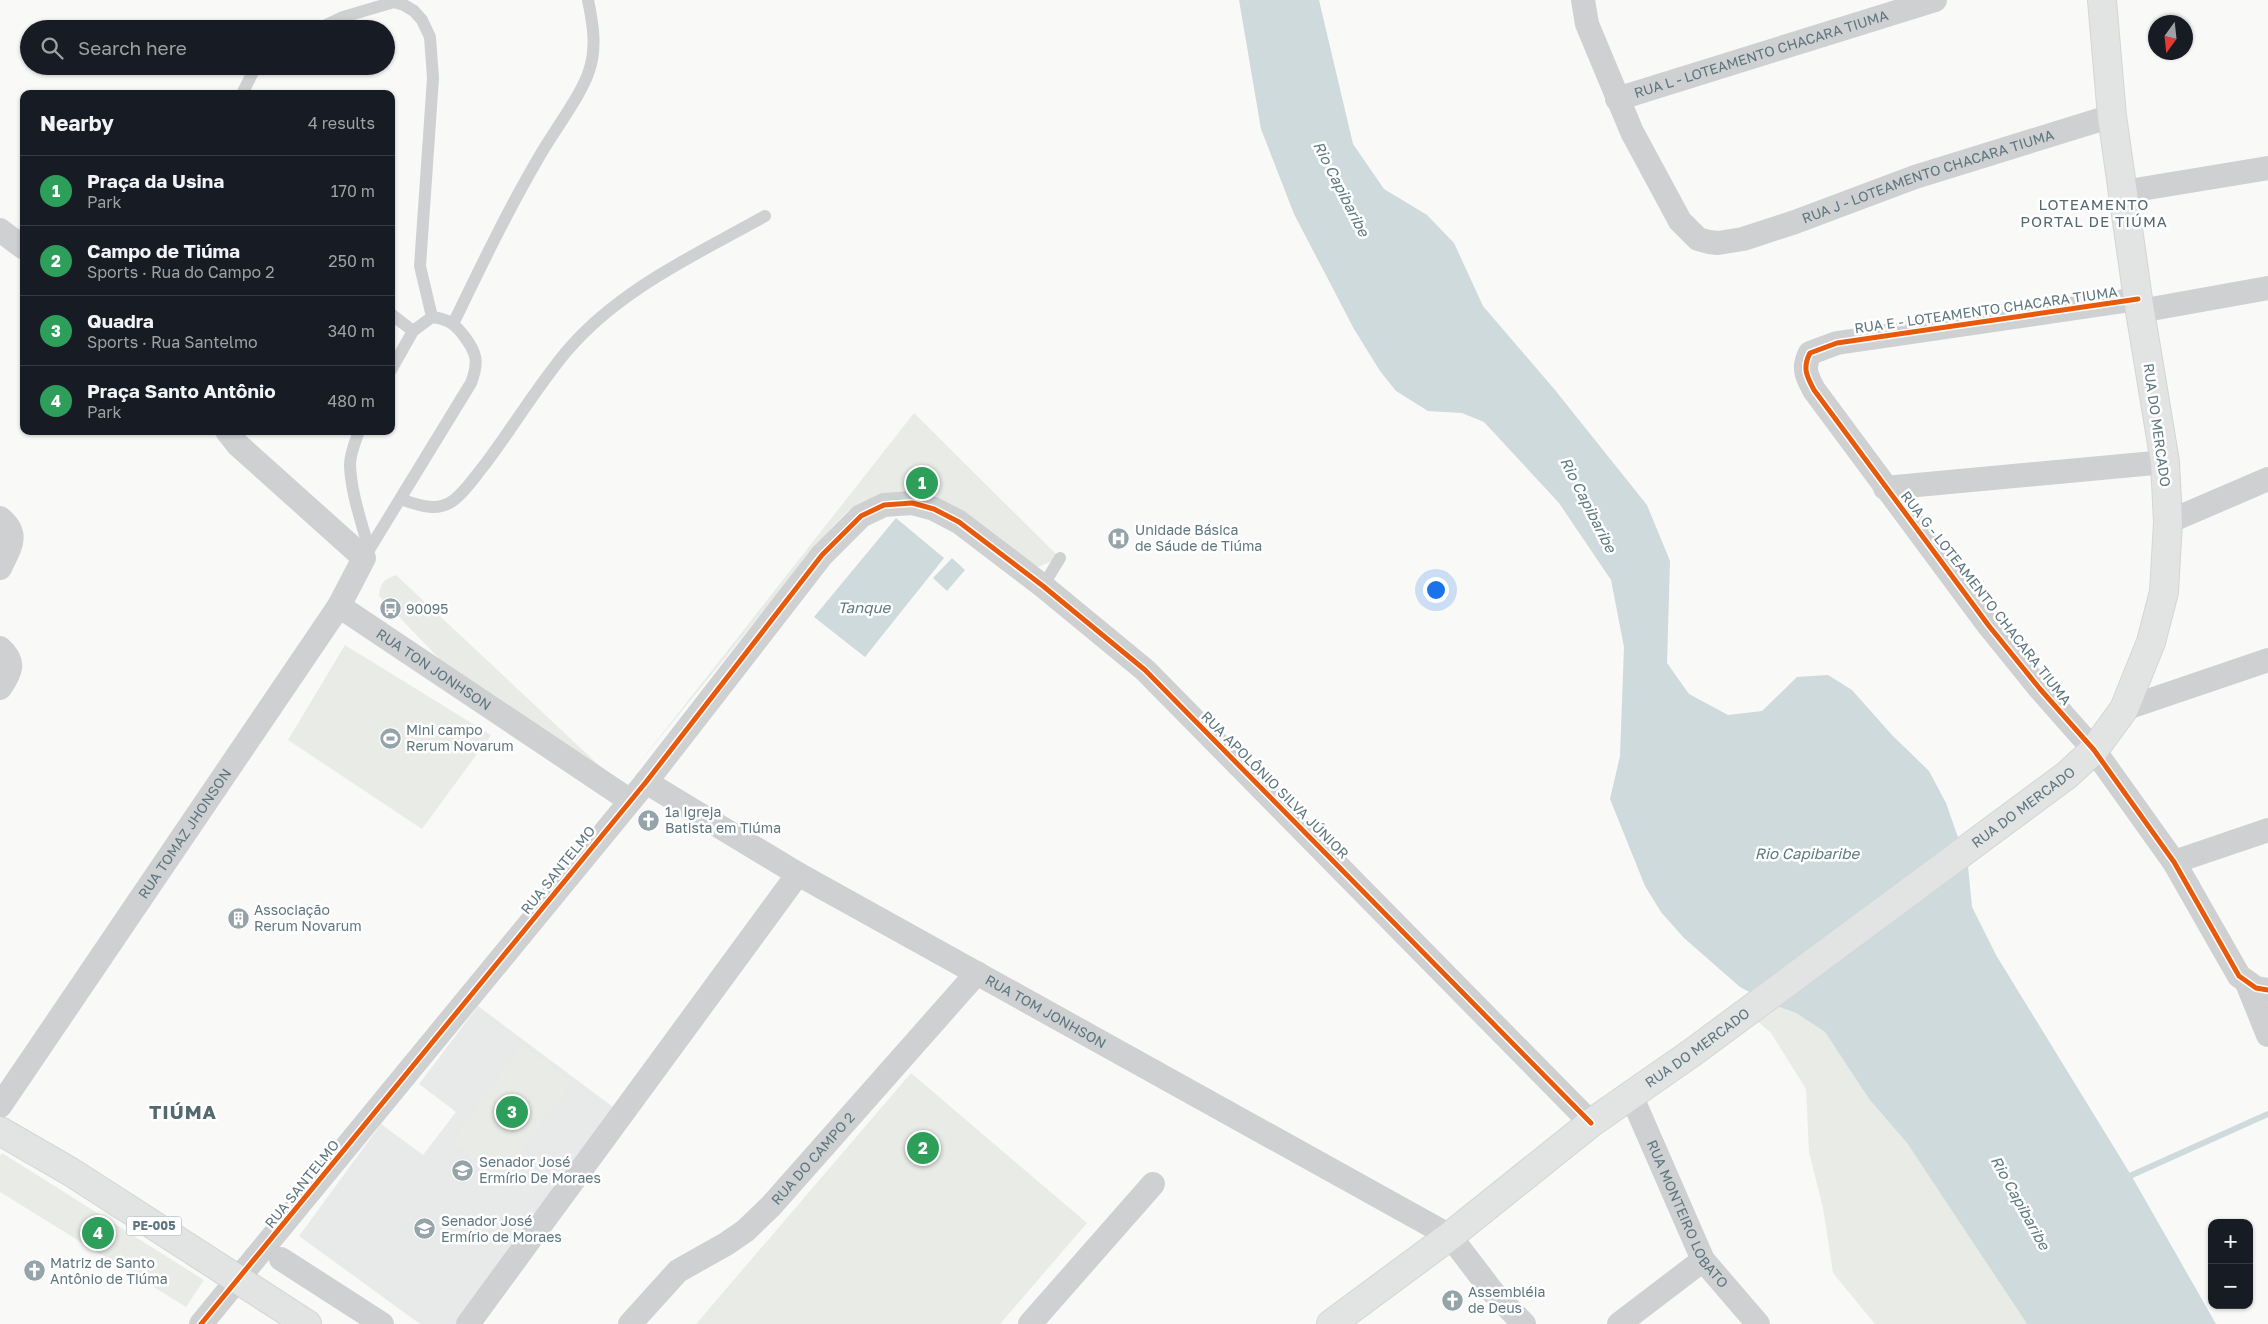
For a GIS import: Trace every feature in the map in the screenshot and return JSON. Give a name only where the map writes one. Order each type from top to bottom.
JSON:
[{"type":"main road","name":"RUA DO MERCADO","points":[[1331,1324],[1450,1236],[1591,1123],[1721,1030],[2067,775],[2094,750],[2124,709],[2151,642],[2164,592],[2168,522],[2165,462],[2139,305],[2112,116],[2102,0]]},
{"type":"main road","name":"PE-005","points":[[0,1131],[72,1172],[307,1324]]},
{"type":"street","name":"RUA J - LOTEAMENTO CHACARA TIUMA","points":[[1583,0],[1587,24],[1617,99],[1636,140],[1680,222],[1698,239],[1709,242],[1718,243],[1743,239],[1795,222],[1915,177],[2112,116]]},
{"type":"street","name":"RUA L - LOTEAMENTO CHACARA TIUMA","points":[[1617,99],[1935,0]]},
{"type":"street","points":[[2123,192],[2268,168]]},
{"type":"street","points":[[0,230],[20,245]]},
{"type":"street","name":"RUA E - LOTEAMENTO CHACARA TIUMA","points":[[1837,343],[2268,288]]},
{"type":"street","name":"RUA G - LOTEAMENTO CHACARA TIUMA","points":[[1837,343],[1810,353],[1805,366],[1806,375],[1814,390],[1885,488],[2029,675],[2094,750],[2174,862],[2230,963],[2239,976],[2257,986],[2268,1035]]},
{"type":"street","points":[[230,435],[238,445],[366,554]]},
{"type":"street","points":[[1885,488],[2165,462]]},
{"type":"street","points":[[2168,522],[2268,479]]},
{"type":"street","name":"RUA APOLÔNIO SILVA JÚNIOR","points":[[912,503],[934,509],[959,522],[1043,586],[1145,670],[1591,1123]]},
{"type":"street","name":"RUA SANTELMO","points":[[201,1324],[477,990],[629,800],[646,782],[822,555],[861,516],[884,505],[912,503]]},
{"type":"street","points":[[0,518],[10,527],[13,535],[0,568]]},
{"type":"street","name":"RUA TOMAZ JHONSON","points":[[0,1106],[339,606],[366,554]]},
{"type":"street","name":"RUA TON JONHSON","points":[[339,606],[629,800]]},
{"type":"street","points":[[0,648],[12,663],[11,669],[0,688]]},
{"type":"street","points":[[2124,709],[2268,660]]},
{"type":"street","name":"RUA TOM JONHSON","points":[[646,782],[798,874],[1450,1236]]},
{"type":"street","points":[[2174,862],[2268,830]]},
{"type":"street","points":[[468,1324],[798,874]]},
{"type":"street","name":"RUA DO CAMPO 2","points":[[630,1324],[678,1271],[733,1240],[771,1206],[977,973]]},
{"type":"street","name":"RUA MONTEIRO LOBATO","points":[[1631,1095],[1702,1260],[1758,1324]]},
{"type":"street","points":[[1030,1324],[1153,1184]]},
{"type":"street","points":[[1450,1236],[1492,1291],[1524,1324]]},
{"type":"street","points":[[281,1259],[382,1324]]},
{"type":"street","points":[[1620,1324],[1702,1260]]},
{"type":"lane","points":[[454,322],[490,248],[539,157],[589,72],[594,48],[588,0]]},
{"type":"lane","points":[[337,20],[394,2],[414,11],[422,20],[430,37],[433,78],[420,266],[432,317]]},
{"type":"lane","points":[[244,90],[252,75]]},
{"type":"lane","points":[[400,499],[433,508],[452,501],[462,493],[500,444],[566,352],[598,320],[644,283],[765,216]]},
{"type":"lane","points":[[395,317],[413,331]]},
{"type":"lane","points":[[366,554],[471,383],[475,371],[474,349],[454,322],[432,317],[413,331],[395,363]]},
{"type":"lane","points":[[358,435],[350,465],[366,554]]},
{"type":"lane","points":[[1043,586],[1060,558]]},
{"type":"shaded area","points":[[914,413],[1060,558],[1038,567],[885,494],[848,511],[828,532],[636,767]]},
{"type":"shaded area","points":[[396,575],[603,769],[451,671],[379,596],[383,582]]},
{"type":"shaded area","name":"Mini campo Rerum Novarum","points":[[345,645],[491,735],[422,829],[288,740]]},
{"type":"shaded area","points":[[1774,1005],[1796,1013],[1825,1032],[1869,1099],[1907,1143],[2027,1324],[1875,1324],[1833,1273],[1823,1208],[1809,1152],[1806,1089],[1771,1033],[1757,1021]]},
{"type":"shaded area","name":"Senador José Ermírio De Moraes","points":[[478,1006],[621,1113],[465,1324],[420,1324],[299,1236],[381,1124],[423,1155],[456,1112],[419,1084]]},
{"type":"shaded area","points":[[522,1046],[571,1082],[501,1177],[453,1141]]},
{"type":"shaded area","points":[[911,1073],[1087,1223],[1000,1324],[696,1324]]},
{"type":"shaded area","points":[[2,1153],[204,1280],[186,1307],[0,1192],[0,1156]]},
{"type":"water","name":"Rio Capibaribe","points":[[1239,0],[1319,0],[1353,144],[1384,189],[1427,215],[1454,243],[1483,306],[1555,390],[1647,505],[1670,561],[1667,663],[1689,694],[1728,715],[1762,711],[1797,677],[1828,675],[1852,690],[1892,735],[1929,771],[1946,803],[1968,866],[1972,907],[1996,955],[2131,1175],[2216,1324],[2027,1324],[1907,1143],[1869,1099],[1825,1032],[1796,1013],[1774,1005],[1740,987],[1684,938],[1661,912],[1645,886],[1610,799],[1620,756],[1624,647],[1611,580],[1559,503],[1484,422],[1462,413],[1428,411],[1396,391],[1380,371],[1354,329],[1294,214],[1261,129]]},
{"type":"water","name":"Tanque","points":[[896,518],[944,558],[865,657],[814,617]]},
{"type":"water","points":[[952,558],[965,570],[947,591],[933,578]]},
{"type":"waterway","points":[[2123,1179],[2268,1114]]},
{"type":"cycle path","points":[[2138,299],[1837,343],[1810,353],[1806,363],[1806,372],[1814,390],[1989,626],[2040,689],[2094,750],[2174,862],[2239,976],[2256,988],[2268,990]]},
{"type":"cycle path","points":[[201,1324],[646,782],[822,555],[861,516],[884,505],[912,503],[934,509],[959,522],[1043,586],[1145,670],[1591,1123]]},
{"type":"place","name":"Praça da Usina","points":[[922,483]]},
{"type":"place","name":"Unidade Básica de Sáude de Tiúma","points":[[1119,538]]},
{"type":"place","name":"90095","points":[[390,609]]},
{"type":"place","name":"Mini campo Rerum Novarum","points":[[390,738]]},
{"type":"place","name":"1ª Igreja Batista em Tiúma","points":[[649,820]]},
{"type":"place","name":"Associação Rerum Novarum","points":[[238,918]]},
{"type":"place","name":"Quadra","points":[[512,1112]]},
{"type":"place","name":"Campo de Tiúma","points":[[923,1148]]},
{"type":"place","name":"Senador José Ermírio De Moraes","points":[[463,1170]]},
{"type":"place","name":"Senador José Ermírio de Moraes","points":[[425,1229]]},
{"type":"place","name":"Praça Santo Antônio","points":[[98,1233]]},
{"type":"place","name":"Matriz de Santo Antônio de Tiúma","points":[[34,1271]]},
{"type":"place","name":"Assembléia de Deus","points":[[1452,1300]]},
{"type":"district","name":"LOTEAMENTO PORTAL DE TIÚMA","points":[[2094,214]]},
{"type":"district","name":"TIÚMA","points":[[183,1112]]}]
